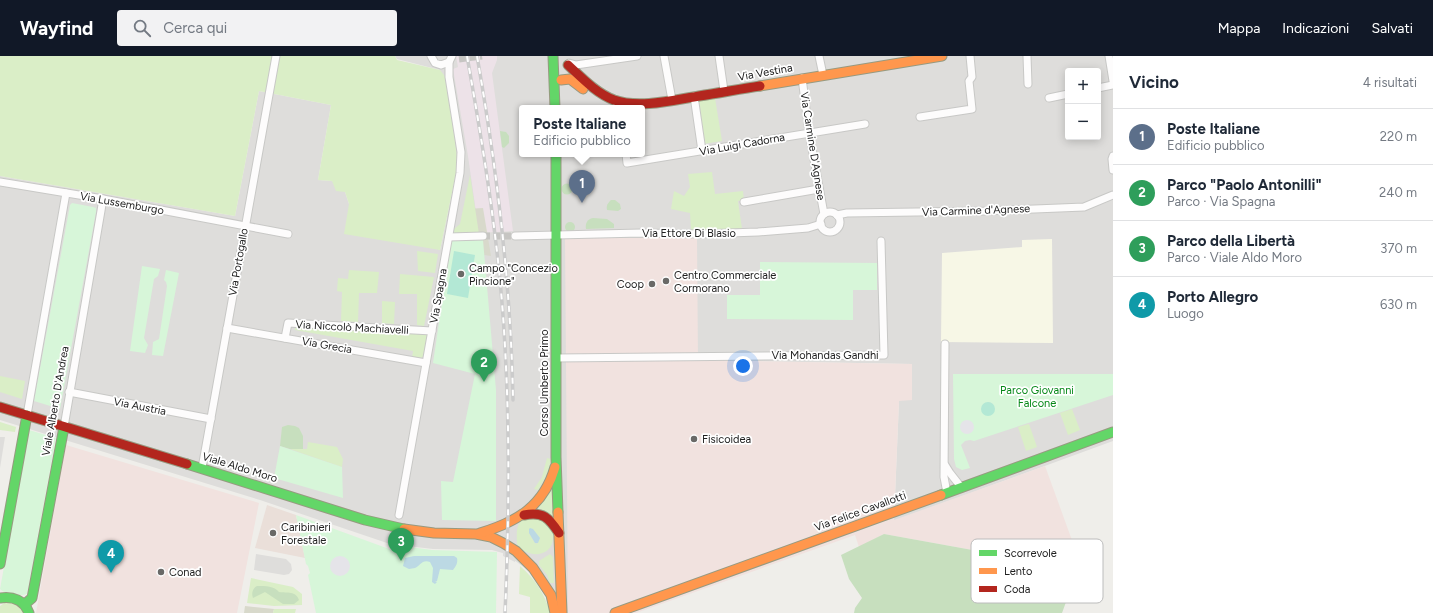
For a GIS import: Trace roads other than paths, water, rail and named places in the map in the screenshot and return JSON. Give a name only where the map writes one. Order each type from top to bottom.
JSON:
[{"type":"main road","name":"Via Vestina","points":[[645,108],[667,101],[694,96],[823,75],[912,58],[942,56]]},
{"type":"main road","points":[[553,60],[556,67],[567,64]]},
{"type":"main road","points":[[553,60],[555,105]]},
{"type":"main road","points":[[554,94],[567,64]]},
{"type":"main road","points":[[567,64],[578,84]]},
{"type":"main road","name":"Via Vestina","points":[[567,64],[591,86],[613,99],[629,103],[667,101]]},
{"type":"main road","points":[[561,80],[570,78],[596,99],[611,105]]},
{"type":"main road","name":"Corso Umberto Primo","points":[[556,157],[556,457],[560,613]]},
{"type":"main road","name":"Viale Aldo Moro","points":[[0,407],[202,468],[365,520],[397,528],[434,533],[476,534],[491,537],[504,543],[525,559],[549,590],[560,613]]},
{"type":"main road","points":[[0,564],[27,415]]},
{"type":"main road","name":"Viale Alberto D'Andrea","points":[[25,604],[32,598],[64,427]]},
{"type":"main road","name":"Via Felice Cavallotti","points":[[615,613],[1113,432]]},
{"type":"main road","name":"Viale Aldo Moro","points":[[524,515],[548,488],[553,476],[556,457]]},
{"type":"main road","name":"Viale Aldo Moro","points":[[476,534],[504,526],[524,515],[533,513],[542,514],[552,522],[559,533]]},
{"type":"main road","points":[[2,596],[19,600],[25,604],[29,613]]},
{"type":"street","name":"Via Portogallo","points":[[202,468],[244,226],[276,56]]},
{"type":"street","points":[[424,56],[431,57],[435,63],[451,60]]},
{"type":"street","points":[[567,64],[576,65],[637,56]]},
{"type":"street","points":[[664,56],[667,101]]},
{"type":"street","points":[[720,56],[724,91]]},
{"type":"street","points":[[820,56],[823,75]]},
{"type":"street","points":[[920,117],[972,109],[969,81],[972,77],[970,56]]},
{"type":"street","points":[[1027,56],[1028,84]]},
{"type":"street","points":[[1109,56],[1113,81]]},
{"type":"street","name":"Via Spagna","points":[[399,515],[460,173],[461,152],[449,77],[451,60]]},
{"type":"street","name":"Via Carmine D'Agnese","points":[[802,78],[809,132],[824,214]]},
{"type":"street","points":[[1101,87],[1113,85]]},
{"type":"street","points":[[1049,98],[1065,95]]},
{"type":"street","points":[[694,96],[702,151]]},
{"type":"street","name":"Via Luigi Cadorna","points":[[626,157],[627,163],[865,124]]},
{"type":"street","points":[[1113,156],[1113,170]]},
{"type":"street","name":"Via Lussemburgo","points":[[0,182],[103,199],[288,234]]},
{"type":"street","points":[[744,202],[819,189]]},
{"type":"street","points":[[27,415],[66,193]]},
{"type":"street","name":"Via Carmine d'Agnese","points":[[837,215],[847,213],[986,211],[1084,207],[1113,195]]},
{"type":"street","name":"Viale Alberto D'Andrea","points":[[64,427],[103,199]]},
{"type":"street","points":[[832,212],[837,215],[840,222],[838,227],[834,230],[826,231],[821,224],[821,219],[824,214],[832,212]]},
{"type":"street","name":"Via Ettore Di Blasio","points":[[515,236],[641,232],[700,234],[751,232],[808,228],[821,224]]},
{"type":"street","points":[[449,237],[483,236]]},
{"type":"street","name":"Via Mohandas Gandhi","points":[[556,358],[884,355],[881,242]]},
{"type":"street","name":"Via Niccolò Machiavelli","points":[[285,338],[288,323],[432,331]]},
{"type":"street","name":"Via Grecia","points":[[227,328],[426,363]]},
{"type":"street","points":[[945,344],[944,477],[947,493]]},
{"type":"street","name":"Via Austria","points":[[69,392],[211,419]]},
{"type":"street","points":[[945,465],[950,474],[961,487]]},
{"type":"water","points":[[530,528],[533,529],[540,538],[538,543],[535,543],[529,533]]},
{"type":"water","points":[[414,556],[454,556],[457,558],[457,561],[453,570],[440,569],[437,581],[435,581],[437,582],[435,584],[432,582],[433,568],[430,562],[425,561],[415,568],[409,569],[403,566],[405,558]]},
{"type":"tunnel","points":[[459,59],[482,56]]},
{"type":"tunnel","points":[[483,236],[515,236]]},
{"type":"railway","points":[[467,56],[490,201],[503,310],[507,380],[508,447],[505,613]]},
{"type":"railway","points":[[477,56],[491,142],[502,227],[512,357],[513,400]]},
{"type":"place","name":"Poste Italiane","points":[[582,203]]},
{"type":"place","name":"Campo \"Concezio Pincione\"","points":[[461,274]]},
{"type":"place","name":"Centro Commerciale Cormorano","points":[[666,281]]},
{"type":"place","name":"Coop","points":[[652,284]]},
{"type":"place","name":"Parco \"Paolo Antonilli\"","points":[[484,382]]},
{"type":"place","name":"Fisicoidea","points":[[694,439]]},
{"type":"place","name":"Caribinieri Forestale","points":[[273,533]]},
{"type":"place","name":"Parco della Libertà","points":[[401,561]]},
{"type":"place","name":"Conad","points":[[161,572]]},
{"type":"place","name":"Porto Allegro","points":[[111,573]]},
{"type":"park label","name":"Parco Giovanni Falcone","points":[[1037,396]]}]
